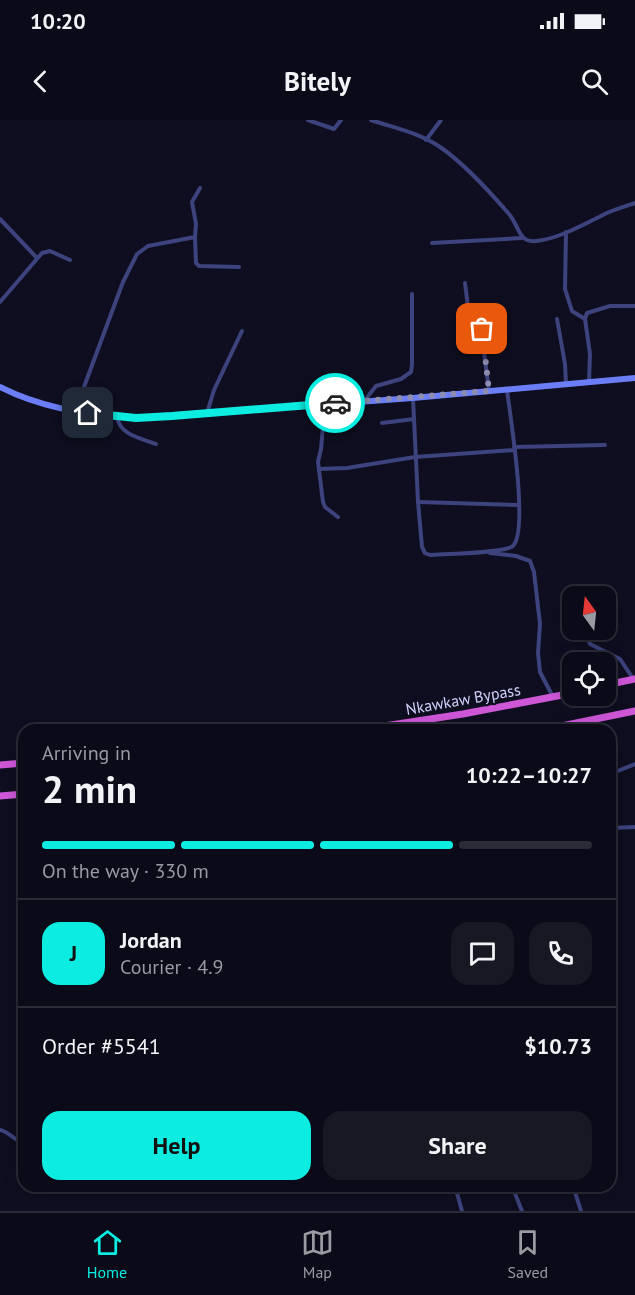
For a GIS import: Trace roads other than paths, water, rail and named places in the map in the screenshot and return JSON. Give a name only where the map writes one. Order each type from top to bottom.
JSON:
[{"type":"highway","points":[[616,684],[634,680]]},
{"type":"highway","name":"Nkawkaw Bypass","points":[[395,724],[562,696]]},
{"type":"highway","points":[[571,724],[635,711]]},
{"type":"highway","points":[[0,765],[18,764]]},
{"type":"highway","points":[[0,796],[18,794]]},
{"type":"main road","points":[[0,388],[35,402],[75,411],[145,418],[413,398],[635,378]]},
{"type":"street","points":[[308,120],[334,129],[341,120]]},
{"type":"street","points":[[371,120],[414,134],[441,148],[479,181],[509,214],[523,238]]},
{"type":"street","points":[[426,140],[441,120]]},
{"type":"street","points":[[200,188],[192,202],[196,224],[196,263],[199,266],[239,267]]},
{"type":"street","points":[[432,243],[523,238],[535,242],[582,227],[602,215],[635,202]]},
{"type":"street","points":[[0,219],[37,258]]},
{"type":"street","points":[[566,232],[566,289],[572,311],[585,319]]},
{"type":"street","points":[[75,411],[123,282],[137,254],[148,246],[195,237]]},
{"type":"street","points":[[0,302],[42,253],[51,251],[70,260]]},
{"type":"street","points":[[465,283],[468,307],[482,329],[489,391]]},
{"type":"street","points":[[364,400],[376,386],[401,379],[411,372],[412,294]]},
{"type":"street","points":[[589,382],[590,354],[585,319],[587,313],[610,306],[635,306]]},
{"type":"street","points":[[557,319],[565,364],[566,385]]},
{"type":"street","points":[[207,414],[214,390],[242,331]]},
{"type":"street","points":[[413,398],[417,502],[422,547],[425,554],[506,550],[513,546],[516,539],[519,505],[507,390]]},
{"type":"street","points":[[338,517],[324,504],[318,462],[326,417],[352,413],[353,401]]},
{"type":"street","points":[[117,417],[118,425],[126,432],[156,444]]},
{"type":"street","points":[[382,423],[414,419]]},
{"type":"street","points":[[319,469],[347,468],[415,458],[514,448],[605,445]]},
{"type":"street","points":[[417,502],[519,505]]},
{"type":"street","points":[[482,552],[516,556],[530,561],[534,572],[540,624],[538,653],[540,672],[553,698]]},
{"type":"street","points":[[588,640],[590,644],[620,659],[634,680]]},
{"type":"street","points":[[616,771],[635,764]]},
{"type":"street","points":[[616,828],[635,827]]},
{"type":"street","points":[[0,1130],[18,1142]]},
{"type":"street","points":[[456,1192],[462,1211]]},
{"type":"street","points":[[514,1192],[522,1211]]},
{"type":"street","points":[[575,1192],[581,1211]]}]
